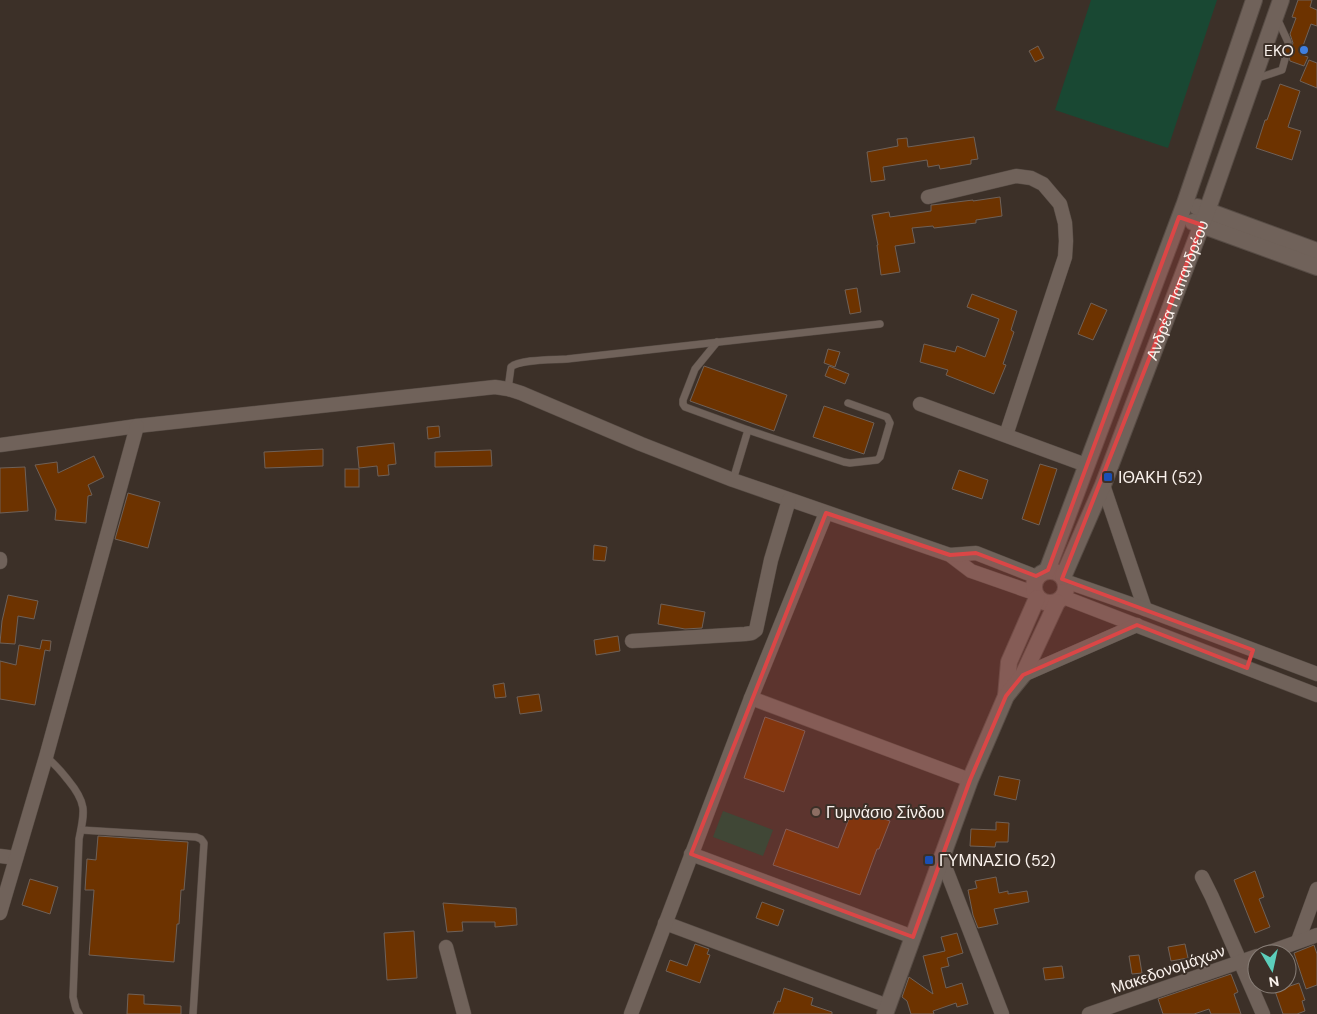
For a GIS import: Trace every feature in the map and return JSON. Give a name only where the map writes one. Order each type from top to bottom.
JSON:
[{"type":"street","name":"Ανδρέα Παπανδρέου","points":[[886,1010],[970,780],[1006,696],[1010,662],[1182,210],[1254,0]]},
{"type":"street","name":"Ανδρέα Παπανδρέου","points":[[1064,579],[1204,218],[1278,8]]},
{"type":"street","points":[[928,197],[1016,176],[1031,178],[1043,184],[1060,204],[1065,223],[1065,258],[1006,435]]},
{"type":"street","points":[[1182,210],[1317,267]]},
{"type":"street","points":[[1204,218],[1317,251]]},
{"type":"street","points":[[0,445],[138,426],[495,387],[508,389],[640,444],[826,514],[950,555],[976,553],[1039,585],[1046,603],[1060,600],[1137,625],[1317,695]]},
{"type":"street","points":[[920,404],[1086,465]]},
{"type":"street","points":[[0,914],[46,757],[138,426]]},
{"type":"street","points":[[1102,485],[1145,609]]},
{"type":"street","points":[[632,641],[745,634],[756,630],[772,560],[789,500]]},
{"type":"street","points":[[631,1014],[751,698],[826,514]]},
{"type":"street","points":[[1039,585],[1053,571],[1059,573],[1064,579],[1066,589],[1060,600]]},
{"type":"street","points":[[1064,579],[1317,674]]},
{"type":"street","name":"Ανδρέα Παπανδρέου","points":[[1006,696],[1023,676],[1060,600]]},
{"type":"street","points":[[1023,676],[1137,625]]},
{"type":"street","points":[[1247,668],[1253,650]]},
{"type":"street","points":[[751,698],[970,780]]},
{"type":"street","points":[[691,854],[913,937]]},
{"type":"street","points":[[0,856],[16,858]]},
{"type":"street","points":[[942,859],[1002,1014]]},
{"type":"street","points":[[1202,877],[1263,1014]]},
{"type":"street","points":[[1298,942],[1317,889]]},
{"type":"street","points":[[665,923],[886,1010]]},
{"type":"street","points":[[1292,944],[1317,934]]},
{"type":"street","points":[[446,947],[464,1014]]},
{"type":"street","name":"Μακεδονομάχων","points":[[1089,1014],[1247,960]]},
{"type":"lane","points":[[1278,8],[1288,42]]},
{"type":"lane","points":[[1253,80],[1282,70],[1285,59]]},
{"type":"lane","points":[[508,389],[511,367],[515,363],[567,359],[880,324]]},
{"type":"lane","points":[[717,342],[695,370],[683,400],[685,407],[844,462],[877,460],[880,457],[890,420],[887,417],[848,403]]},
{"type":"lane","points":[[733,480],[748,430]]},
{"type":"lane","points":[[46,757],[57,766],[80,794],[83,805],[83,819],[79,840],[73,998],[76,1009],[80,1014]]},
{"type":"lane","points":[[81,830],[196,837],[204,843],[193,1014]]},
{"type":"highlighted area","points":[[1179,217],[1202,225],[1062,579],[1253,650],[1247,668],[1137,625],[1023,675],[1006,696],[970,780],[913,937],[691,854],[826,513],[950,555],[976,553],[1036,576],[1048,570]]},
{"type":"green space","points":[[1091,0],[1217,0],[1168,148],[1055,110]]},
{"type":"green space","points":[[723,811],[773,830],[763,856],[713,837]]},
{"type":"building","points":[[1298,0],[1312,0],[1310,7],[1317,10],[1317,26],[1311,24],[1300,54],[1308,57],[1304,66],[1290,61],[1289,56],[1283,54],[1286,47],[1291,47],[1293,43],[1290,34],[1296,18],[1292,17]]},
{"type":"building","points":[[1038,46],[1044,58],[1035,62],[1029,51]]},
{"type":"building","points":[[1309,60],[1317,63],[1317,88],[1300,81]]},
{"type":"building","points":[[1280,84],[1300,91],[1288,127],[1301,131],[1292,160],[1256,148]]},
{"type":"building","points":[[974,137],[978,159],[971,160],[971,164],[940,169],[939,165],[928,167],[927,160],[883,167],[885,180],[871,182],[867,152],[898,146],[897,139],[907,138],[908,147]]},
{"type":"building","points":[[1000,197],[1002,216],[976,220],[976,223],[934,228],[933,226],[912,228],[915,243],[895,246],[900,272],[881,275],[872,215],[889,212],[890,217],[931,211],[931,205]]},
{"type":"building","points":[[857,288],[861,312],[850,314],[845,290]]},
{"type":"building","points":[[972,294],[1017,311],[1011,330],[1014,332],[1003,364],[1006,365],[994,394],[946,375],[948,370],[920,362],[924,344],[955,352],[957,346],[985,357],[999,319],[967,307]]},
{"type":"building","points":[[1091,303],[1107,310],[1093,340],[1078,334]]},
{"type":"building","points":[[828,349],[840,352],[835,367],[824,363]]},
{"type":"building","points":[[704,366],[787,395],[774,431],[690,401]]},
{"type":"building","points":[[829,366],[849,374],[845,384],[825,376]]},
{"type":"building","points":[[824,406],[874,423],[864,454],[813,437]]},
{"type":"building","points":[[439,426],[440,437],[428,439],[427,427]]},
{"type":"building","points":[[394,443],[396,464],[388,465],[389,475],[378,476],[377,466],[359,468],[357,447]]},
{"type":"building","points":[[323,449],[323,466],[265,468],[264,452]]},
{"type":"building","points":[[491,450],[492,466],[435,467],[435,452]]},
{"type":"building","points":[[94,456],[104,477],[88,485],[92,495],[88,496],[86,523],[55,520],[56,510],[35,465],[57,462],[58,473]]},
{"type":"building","points":[[1040,464],[1057,469],[1039,525],[1022,519]]},
{"type":"building","points":[[25,467],[28,511],[0,513],[0,468]]},
{"type":"building","points":[[345,469],[359,469],[359,487],[345,487]]},
{"type":"building","points":[[959,470],[988,480],[982,499],[952,489]]},
{"type":"building","points":[[128,493],[160,502],[148,548],[115,539]]},
{"type":"building","points":[[594,545],[607,547],[605,561],[593,560]]},
{"type":"building","points":[[8,595],[38,601],[34,619],[18,616],[15,644],[0,643],[2,621]]},
{"type":"building","points":[[661,604],[705,612],[702,628],[685,629],[658,624]]},
{"type":"building","points":[[618,636],[620,651],[596,655],[594,640]]},
{"type":"building","points":[[42,640],[51,641],[50,651],[45,650],[35,705],[0,699],[0,661],[16,665],[19,645],[40,649]]},
{"type":"building","points":[[504,683],[506,697],[495,698],[493,685]]},
{"type":"building","points":[[539,694],[542,711],[520,714],[517,697]]},
{"type":"building","points":[[765,717],[805,731],[784,792],[744,778]]},
{"type":"building","points":[[999,776],[1020,780],[1016,800],[994,795]]},
{"type":"building","points":[[853,808],[890,821],[879,849],[877,849],[860,895],[773,865],[786,829],[838,848]]},
{"type":"building","points":[[996,822],[1009,823],[1008,842],[996,842],[995,847],[970,846],[971,829],[996,830]]},
{"type":"building","points":[[98,836],[188,842],[184,890],[181,890],[174,962],[89,955],[94,890],[85,890],[87,859],[96,860]]},
{"type":"building","points":[[1255,871],[1264,897],[1259,899],[1270,927],[1255,933],[1234,880]]},
{"type":"building","points":[[996,877],[999,893],[1008,891],[1008,894],[1027,891],[1029,902],[994,909],[998,924],[978,928],[973,915],[968,890],[977,888],[975,881]]},
{"type":"building","points":[[30,879],[58,887],[50,914],[22,905]]},
{"type":"building","points":[[762,902],[784,910],[778,926],[756,918]]},
{"type":"building","points":[[443,903],[516,908],[517,925],[495,927],[495,922],[462,922],[463,931],[447,932]]},
{"type":"building","points":[[414,931],[417,978],[387,980],[384,933]]},
{"type":"building","points":[[957,933],[963,953],[947,958],[949,966],[941,968],[946,988],[962,983],[968,1004],[957,1007],[956,1003],[933,1011],[934,1014],[911,1014],[907,1001],[902,997],[909,977],[933,994],[923,956],[945,951],[941,937]]},
{"type":"building","points":[[695,944],[709,949],[707,954],[710,955],[700,983],[666,971],[670,960],[687,966]]},
{"type":"building","points":[[1185,944],[1188,958],[1171,961],[1168,947]]},
{"type":"building","points":[[1314,945],[1317,954],[1317,985],[1306,989],[1297,962],[1297,952]]},
{"type":"building","points":[[1139,955],[1142,973],[1132,974],[1129,956]]},
{"type":"building","points":[[1062,966],[1064,978],[1045,980],[1043,968]]},
{"type":"building","points":[[1231,974],[1238,992],[1234,994],[1241,1014],[1211,1014],[1209,1009],[1194,1014],[1163,1014],[1158,999]]},
{"type":"building","points":[[1299,983],[1305,1000],[1302,1001],[1305,1011],[1297,1014],[1283,1014],[1276,994],[1297,994],[1297,984]]},
{"type":"building","points":[[784,988],[813,998],[811,1005],[832,1012],[832,1014],[773,1014],[778,1001],[780,1002]]},
{"type":"building","points":[[128,994],[144,995],[144,1004],[181,1006],[181,1014],[127,1014]]},
{"type":"place","name":"EKO","points":[[1304,50]]},
{"type":"place","name":"ΙΘΑΚΗ (52)","points":[[1108,477]]},
{"type":"place","name":"Γυμνάσιο Σίνδου","points":[[816,812]]},
{"type":"place","name":"ΓΥΜΝΑΣΙΟ (52)","points":[[929,860]]}]
